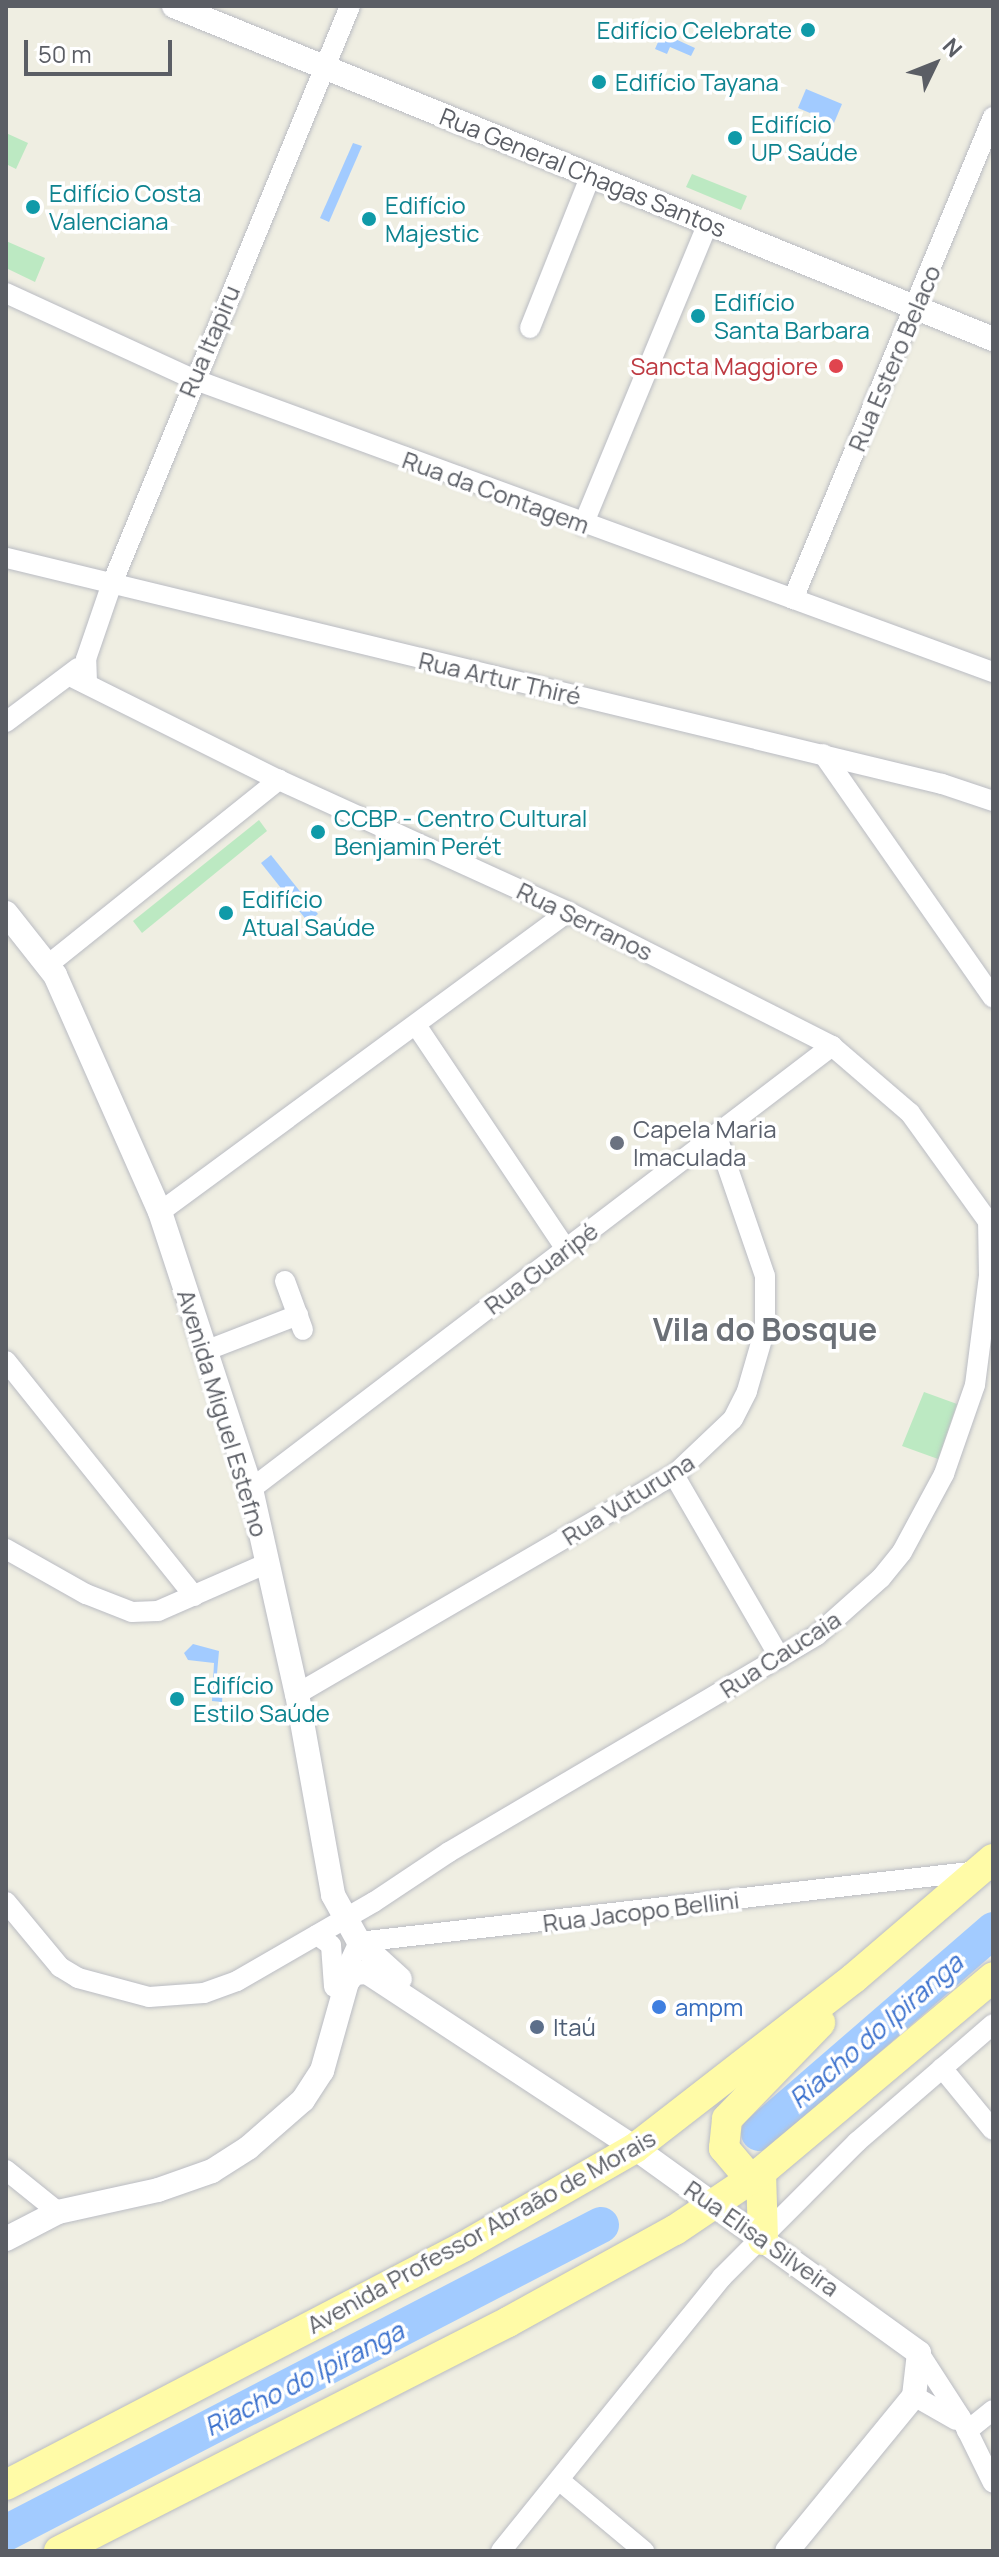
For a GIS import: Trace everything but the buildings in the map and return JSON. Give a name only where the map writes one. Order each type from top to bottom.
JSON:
[{"type":"main road","name":"Avenida Professor Abraão de Morais","points":[[6,2485],[463,2247],[635,2148],[854,1978],[986,1865]]},
{"type":"main road","points":[[59,2551],[508,2322],[716,2204],[756,2176],[993,1977]]},
{"type":"main road","points":[[763,2240],[756,2176],[724,2148],[731,2110],[783,2066],[854,1978]]},
{"type":"street","name":"Rua General Chagas Santos","points":[[174,6],[993,339]]},
{"type":"street","name":"Rua Itapiru","points":[[79,679],[111,586],[193,379],[350,6]]},
{"type":"street","name":"Rua Estero Belaco","points":[[793,599],[993,117]]},
{"type":"street","points":[[530,328],[591,175]]},
{"type":"street","points":[[583,525],[708,223]]},
{"type":"street","name":"Rua da Contagem","points":[[6,293],[193,379],[583,525],[993,672]]},
{"type":"street","name":"Rua Artur Thiré","points":[[7,558],[111,586],[823,754],[993,801]]},
{"type":"street","points":[[6,722],[79,679]]},
{"type":"street","name":"Rua Serranos","points":[[79,679],[279,780],[568,912],[832,1046],[910,1113],[990,1224]]},
{"type":"street","points":[[823,754],[993,998]]},
{"type":"street","points":[[49,964],[279,780]]},
{"type":"street","points":[[160,1212],[568,912]]},
{"type":"street","name":"Avenida Miguel Estefno","points":[[6,913],[49,964],[160,1212],[251,1489],[297,1694],[333,1895],[359,1942]]},
{"type":"street","points":[[416,1025],[566,1249]]},
{"type":"street","name":"Rua Guaripé","points":[[251,1489],[832,1046]]},
{"type":"street","name":"Rua Vuturuna","points":[[297,1694],[674,1475],[733,1419],[747,1391],[765,1329],[762,1255],[716,1134]]},
{"type":"street","name":"Rua Caucaia","points":[[6,1902],[60,1967],[109,1990],[149,1997],[204,1993],[226,1985],[317,1935],[780,1658],[846,1611],[881,1578],[928,1511],[975,1385],[989,1276],[990,1224]]},
{"type":"street","points":[[205,1351],[300,1322],[285,1281]]},
{"type":"street","points":[[6,1361],[194,1596]]},
{"type":"street","points":[[674,1475],[780,1658]]},
{"type":"street","points":[[6,1549],[86,1594],[132,1612],[158,1611],[268,1563]]},
{"type":"street","name":"Rua Jacopo Bellini","points":[[359,1942],[986,1865]]},
{"type":"street","points":[[6,2239],[58,2212],[158,2190],[212,2171],[248,2148],[303,2100],[322,2071],[335,2027],[331,1945],[317,1935]]},
{"type":"street","points":[[335,1994],[359,1942]]},
{"type":"street","name":"Rua Elisa Silveira","points":[[359,1942],[477,2044]]},
{"type":"street","name":"Rua Elisa Silveira","points":[[335,2027],[347,1982],[358,1971],[367,1972],[716,2204],[919,2353],[967,2431],[993,2483]]},
{"type":"street","points":[[501,2551],[722,2277],[763,2240],[857,2142],[993,2024]]},
{"type":"street","points":[[942,2068],[993,2130]]},
{"type":"street","points":[[6,2170],[58,2212]]},
{"type":"street","points":[[787,2551],[914,2396],[919,2353]]},
{"type":"street","points":[[914,2396],[949,2414],[967,2431],[993,2410]]},
{"type":"street","points":[[559,2480],[644,2551]]},
{"type":"green space","points":[[6,133],[28,143],[16,169],[6,164]]},
{"type":"green space","points":[[692,174],[747,196],[741,210],[686,187]]},
{"type":"green space","points":[[6,241],[45,258],[35,282],[6,268]]},
{"type":"green space","points":[[259,820],[267,831],[142,933],[133,921]]},
{"type":"green space","points":[[924,1392],[957,1404],[938,1459],[902,1446]]},
{"type":"water","points":[[662,33],[695,48],[691,56],[670,47],[667,54],[655,49]]},
{"type":"water","points":[[806,89],[842,104],[834,123],[798,108]]},
{"type":"water","points":[[353,143],[362,146],[329,222],[320,218]]},
{"type":"water","points":[[271,855],[318,914],[308,922],[261,863]]},
{"type":"water","points":[[193,1644],[219,1651],[216,1685],[223,1687],[222,1702],[212,1701],[214,1663],[188,1660],[184,1653]]},
{"type":"waterway","name":"Riacho do Ipiranga","points":[[759,2133],[993,1930]]},
{"type":"waterway","name":"Riacho do Ipiranga","points":[[6,2533],[601,2225]]},
{"type":"place","name":"Edifício Celebrate","points":[[808,30]]},
{"type":"place","name":"Edifício Tayana","points":[[599,82]]},
{"type":"place","name":"Edifício UP Saúde","points":[[735,138]]},
{"type":"place","name":"Edifício Costa Valenciana","points":[[33,207]]},
{"type":"place","name":"Edifício Majestic","points":[[369,219]]},
{"type":"place","name":"Edifício Santa Barbara","points":[[698,316]]},
{"type":"place","name":"Sancta Maggiore","points":[[836,366]]},
{"type":"place","name":"CCBP - Centro Cultural Benjamin Perét","points":[[318,832]]},
{"type":"place","name":"Edifício Atual Saúde","points":[[226,913]]},
{"type":"place","name":"Capela Maria Imaculada","points":[[617,1143]]},
{"type":"place","name":"Edifício Estilo Saúde","points":[[177,1699]]},
{"type":"place","name":"ampm","points":[[659,2007]]},
{"type":"place","name":"Itaú","points":[[537,2027]]},
{"type":"district","name":"Vila do Bosque","points":[[765,1329]]}]
